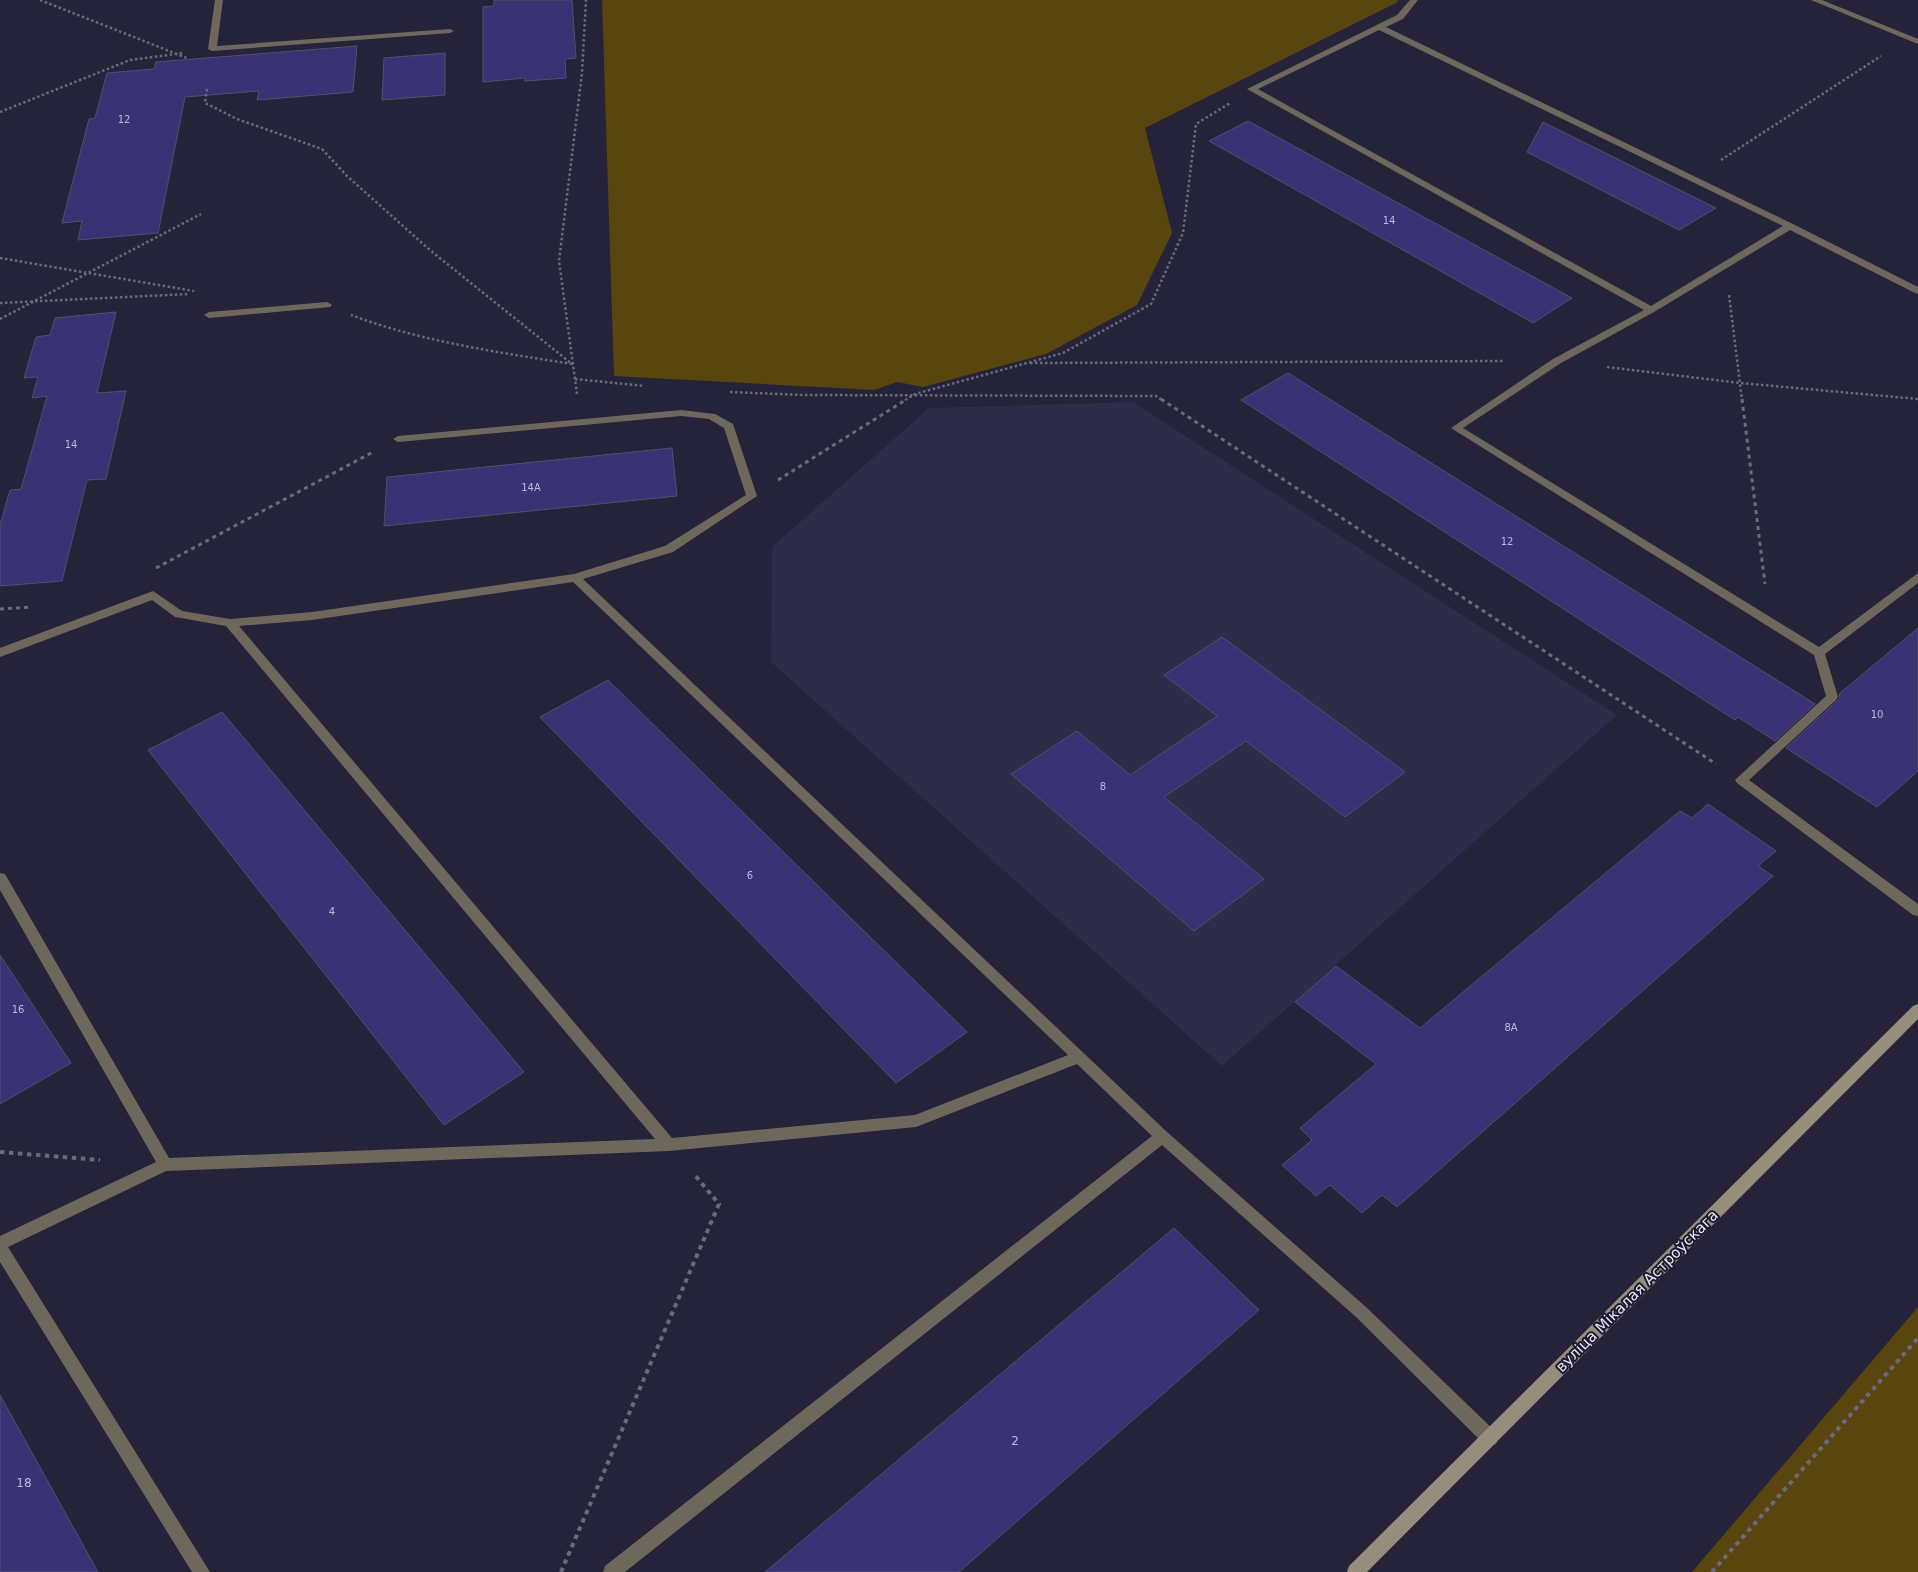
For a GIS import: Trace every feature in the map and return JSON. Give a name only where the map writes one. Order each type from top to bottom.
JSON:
[{"type":"main road","name":"вуліца Мікалая Астроўскага","points":[[1355,1572],[1918,1010]]},
{"type":"lane","points":[[219,0],[212,49],[450,31]]},
{"type":"lane","points":[[1251,89],[1400,17],[1414,0]]},
{"type":"lane","points":[[1815,0],[1918,42]]},
{"type":"lane","points":[[1379,27],[1692,178],[1918,291]]},
{"type":"lane","points":[[1251,89],[1651,310]]},
{"type":"lane","points":[[1790,226],[1651,310],[1557,361],[1456,428],[1820,653],[1832,697],[1741,780],[1918,911]]},
{"type":"lane","points":[[209,315],[327,305]]},
{"type":"lane","points":[[0,653],[153,596],[179,614],[230,623],[312,616],[575,578],[669,549],[752,496],[730,426],[711,416],[681,413],[398,439]]},
{"type":"lane","points":[[1820,653],[1918,577]]},
{"type":"lane","points":[[575,578],[1162,1136],[1361,1312],[1490,1438]]},
{"type":"lane","points":[[230,623],[669,1145]]},
{"type":"lane","points":[[0,878],[166,1165]]},
{"type":"lane","points":[[0,1243],[166,1165],[669,1145],[916,1121],[1079,1057]]},
{"type":"lane","points":[[611,1572],[1162,1136]]},
{"type":"lane","points":[[0,1248],[202,1572]]},
{"type":"path","points":[[40,0],[173,54],[191,59]]},
{"type":"path","points":[[580,422],[559,261],[582,73],[586,0]]},
{"type":"path","points":[[1692,178],[1909,39]]},
{"type":"path","points":[[0,112],[130,60],[212,49]]},
{"type":"path","points":[[207,89],[205,103],[237,119],[322,149],[347,176],[431,251],[572,364]]},
{"type":"path","points":[[752,496],[915,394],[1063,353],[1151,304],[1183,233],[1196,124],[1251,89]]},
{"type":"path","points":[[0,319],[201,214]]},
{"type":"path","points":[[0,258],[200,293],[0,303]]},
{"type":"path","points":[[1725,264],[1770,623]]},
{"type":"path","points":[[327,305],[382,328],[430,340],[572,364]]},
{"type":"path","points":[[1030,362],[1557,361],[1740,383],[1918,399]]},
{"type":"path","points":[[803,395],[1156,396],[1741,780]]},
{"type":"path","points":[[159,567],[398,439]]},
{"type":"path","points":[[561,1572],[719,1204],[669,1145]]},
{"type":"path","points":[[0,1152],[107,1160]]},
{"type":"path","points":[[1712,1572],[1918,1338]]},
{"type":"shaded area","points":[[602,0],[1397,0],[1398,2],[1145,128],[1172,233],[1137,305],[1046,354],[923,387],[897,382],[874,390],[614,376]]},
{"type":"shaded area","points":[[1133,402],[1617,715],[1222,1066],[771,662],[772,547],[929,408]]},
{"type":"shaded area","points":[[1918,1307],[1918,1572],[1692,1572]]},
{"type":"building","points":[[494,0],[572,0],[576,58],[565,59],[566,78],[525,81],[525,78],[483,82],[483,7],[494,6]]},
{"type":"building","points":[[357,46],[353,92],[257,100],[259,91],[185,97],[158,233],[78,240],[82,221],[62,223],[89,119],[95,118],[107,73],[154,69],[156,62]]},
{"type":"building","points":[[445,53],[445,95],[382,100],[384,58]]},
{"type":"building","points":[[1248,121],[1572,298],[1533,323],[1209,141]]},
{"type":"building","points":[[1543,122],[1716,208],[1679,230],[1527,152]]},
{"type":"building","points":[[116,312],[97,393],[126,391],[106,479],[87,480],[62,581],[0,586],[0,525],[10,490],[21,489],[47,396],[32,398],[38,377],[24,378],[36,337],[50,335],[55,318]]},
{"type":"building","points":[[1288,373],[1815,704],[1775,741],[1738,717],[1735,720],[1241,400]]},
{"type":"building","points":[[672,448],[677,496],[384,526],[387,477]]},
{"type":"building","points":[[1918,628],[1918,771],[1877,807],[1786,748],[1840,698],[1839,694]]},
{"type":"building","points":[[1222,637],[1405,772],[1345,817],[1246,741],[1164,797],[1264,879],[1194,931],[1011,774],[1077,731],[1130,775],[1217,716],[1164,675]]},
{"type":"building","points":[[608,680],[967,1032],[896,1083],[540,717]]},
{"type":"building","points":[[222,712],[524,1072],[444,1125],[148,750]]},
{"type":"building","points":[[1708,804],[1776,851],[1758,866],[1773,876],[1397,1207],[1382,1195],[1362,1213],[1330,1185],[1316,1196],[1282,1165],[1312,1140],[1300,1128],[1376,1064],[1295,1002],[1336,966],[1420,1028],[1680,811],[1692,818]]},
{"type":"building","points":[[0,955],[71,1063],[0,1104]]},
{"type":"building","points":[[1174,1228],[1259,1310],[959,1572],[765,1572]]},
{"type":"building","points":[[0,1395],[98,1572],[0,1572]]}]
